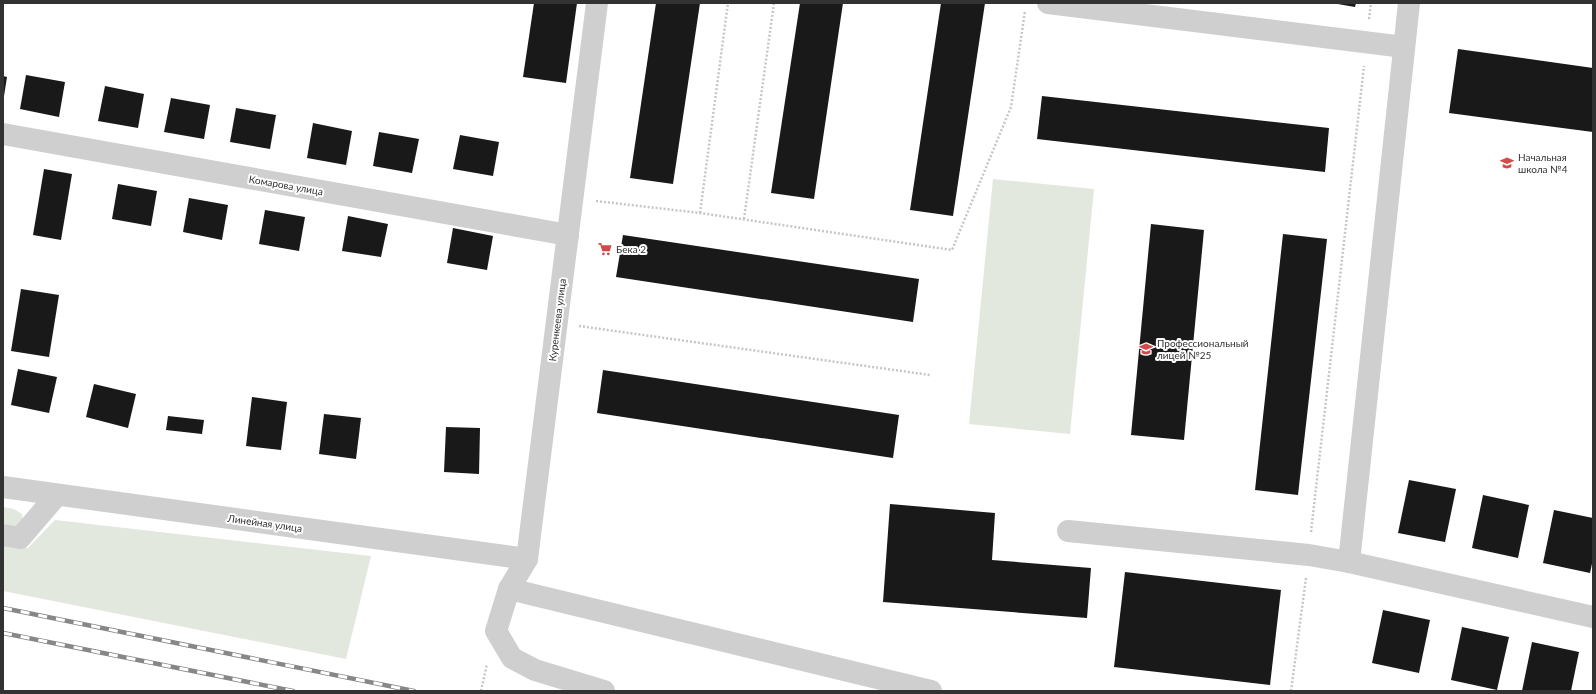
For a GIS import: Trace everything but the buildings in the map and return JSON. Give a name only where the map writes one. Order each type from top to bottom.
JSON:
[{"type":"street","name":"Куренкеева улица","points":[[597,3],[527,559],[509,589],[496,631],[512,658],[535,670],[604,691]]},
{"type":"street","points":[[1048,3],[1404,47]]},
{"type":"street","points":[[1349,562],[1409,3]]},
{"type":"street","name":"Комарова улица","points":[[3,134],[568,235]]},
{"type":"street","name":"Линейная улица","points":[[3,487],[527,559]]},
{"type":"street","points":[[3,535],[20,538],[57,495]]},
{"type":"street","points":[[1068,531],[1309,555],[1349,562],[1593,617]]},
{"type":"street","points":[[509,589],[932,691]]},
{"type":"path","points":[[700,213],[728,3]]},
{"type":"path","points":[[744,219],[774,3]]},
{"type":"path","points":[[1291,691],[1309,555],[1371,3]]},
{"type":"path","points":[[595,201],[744,219],[952,250],[1011,107],[1025,10]]},
{"type":"path","points":[[557,322],[930,375]]},
{"type":"shaded area","points":[[993,179],[1094,189],[1070,434],[969,424]]},
{"type":"shaded area","points":[[3,507],[14,509],[22,514],[23,521],[20,526],[3,527]]},
{"type":"shaded area","points":[[55,520],[371,556],[346,659],[3,591],[3,544],[28,548]]},
{"type":"railway","points":[[3,608],[414,691]]},
{"type":"railway","points":[[3,633],[293,691]]},
{"type":"place","name":"Начальная школа №4","points":[[1507,163]]},
{"type":"place","name":"Бека 2","points":[[605,249]]},
{"type":"place","name":"Профессиональный лицей №25","points":[[1146,349]]}]
